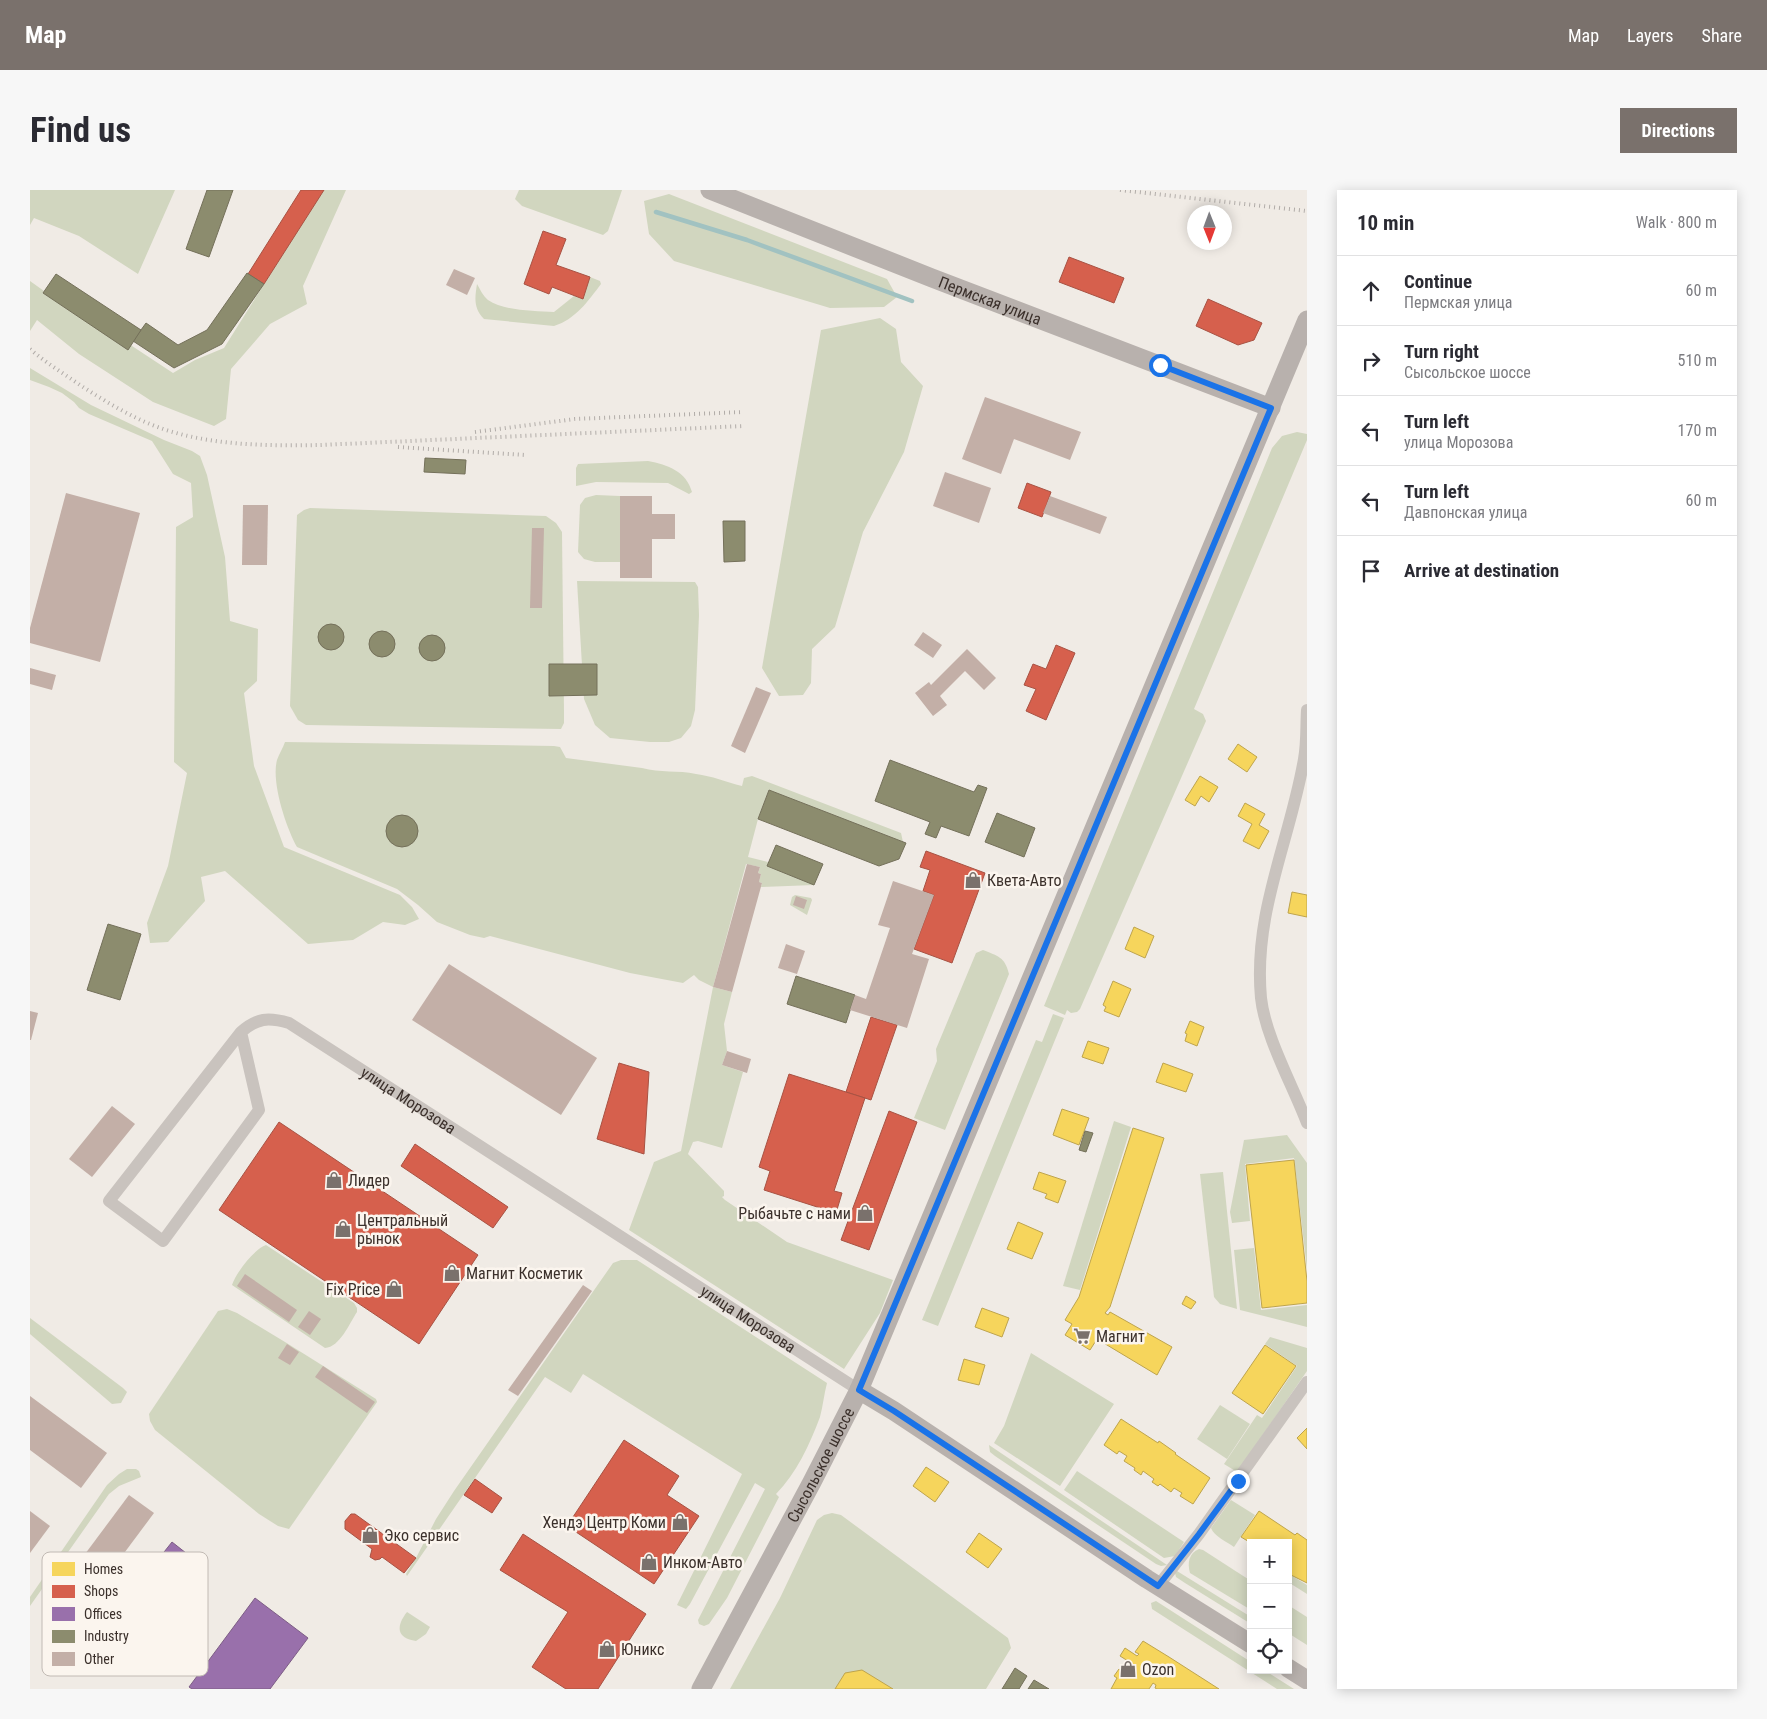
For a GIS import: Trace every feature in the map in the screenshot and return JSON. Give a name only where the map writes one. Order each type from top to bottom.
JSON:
[{"type":"main road","name":"Пермская улица","points":[[710,190],[932,278],[1271,408]]},
{"type":"main road","name":"Сысольское шоссе","points":[[701,1689],[859,1390],[1307,320]]},
{"type":"main road","name":"улица Морозова","points":[[859,1390],[894,1411],[1158,1586],[1247,1642]]},
{"type":"main road","points":[[1292,1671],[1307,1680]]},
{"type":"street","points":[[1307,710],[1305,758],[1267,904],[1261,945],[1262,998],[1268,1029],[1307,1123]]},
{"type":"street","name":"улица Морозова","points":[[240,1032],[250,1024],[262,1020],[275,1019],[289,1023],[859,1390]]},
{"type":"street","points":[[240,1032],[259,1110],[163,1241],[110,1201],[240,1032]]},
{"type":"street","points":[[1158,1586],[1199,1534],[1307,1382]]},
{"type":"green space","points":[[30,190],[175,190],[138,274],[79,236],[34,218],[30,225]]},
{"type":"green space","points":[[323,190],[346,190],[303,286],[307,304],[270,324],[231,369],[226,419],[214,426],[153,402],[79,354],[37,320],[30,331],[30,281],[79,316],[129,344],[173,373],[195,360],[224,348]]},
{"type":"green space","points":[[519,190],[622,190],[608,231],[603,235],[522,206],[515,199]]},
{"type":"green space","points":[[669,194],[887,279],[897,297],[884,307],[830,308],[674,261],[649,234],[644,201]]},
{"type":"green space","points":[[590,277],[600,281],[601,284],[575,314],[554,326],[484,319],[476,307],[477,284],[486,298],[495,304],[520,310],[554,312],[574,296],[583,298]]},
{"type":"green space","points":[[880,318],[896,329],[901,362],[923,386],[904,452],[863,532],[835,627],[812,649],[811,683],[803,695],[779,696],[762,668],[821,330]]},
{"type":"green space","points":[[30,368],[91,405],[200,456],[207,475],[225,557],[230,621],[258,629],[257,681],[244,693],[254,766],[284,847],[400,895],[412,907],[419,919],[405,925],[383,922],[353,940],[308,944],[225,871],[201,877],[205,901],[168,942],[150,943],[147,923],[168,866],[187,773],[174,762],[176,527],[193,517],[191,483],[173,474],[152,441],[89,414],[62,393],[30,380]]},
{"type":"green space","points":[[1297,432],[1307,434],[1307,440],[1194,709],[1203,714],[1206,721],[1080,1009],[1077,1012],[1071,1013],[1067,1010],[1065,1015],[1044,1006],[1272,448],[1282,436]]},
{"type":"green space","points":[[648,461],[669,467],[681,474],[692,492],[689,494],[668,483],[596,482],[576,486],[576,468],[578,464]]},
{"type":"green space","points":[[596,495],[620,496],[620,562],[595,562],[584,559],[578,552],[580,505],[585,498]]},
{"type":"green space","points":[[310,508],[546,516],[556,523],[562,532],[564,723],[561,729],[306,725],[298,720],[290,706],[297,515]]},
{"type":"green space","points":[[577,581],[695,582],[698,587],[699,615],[695,710],[691,726],[681,738],[669,742],[650,742],[610,738],[595,725],[584,699]]},
{"type":"green space","points":[[285,742],[554,746],[560,747],[566,758],[708,776],[742,786],[744,778],[752,776],[901,833],[903,842],[769,790],[758,819],[748,857],[768,862],[768,866],[814,885],[761,887],[762,883],[759,882],[761,874],[758,873],[760,867],[746,864],[713,987],[699,980],[694,975],[683,983],[630,973],[490,936],[484,938],[470,935],[437,922],[397,889],[297,847],[284,816],[276,780],[277,760]]},
{"type":"green space","points":[[795,895],[811,898],[807,915],[790,905],[792,897]]},
{"type":"green space","points":[[983,950],[1000,958],[1009,974],[945,1130],[914,1118],[937,1061],[936,1049],[976,953]]},
{"type":"green space","points":[[713,987],[732,992],[724,1024],[727,1051],[722,1065],[743,1072],[722,1148],[698,1141],[693,1142],[688,1154],[724,1191],[724,1196],[722,1197],[725,1200],[787,1242],[893,1280],[880,1313],[844,1369],[629,1230],[654,1162],[681,1151]]},
{"type":"green space","points":[[1053,1014],[1064,1018],[938,1326],[922,1320],[1036,1040],[1042,1042]]},
{"type":"green space","points":[[1114,1121],[1131,1127],[1080,1290],[1063,1286]]},
{"type":"green space","points":[[1287,1135],[1307,1163],[1307,1269],[1294,1158],[1245,1164],[1250,1221],[1232,1223],[1230,1212],[1244,1140]]},
{"type":"green space","points":[[1223,1172],[1237,1309],[1220,1304],[1214,1297],[1200,1174]]},
{"type":"green space","points":[[266,1245],[354,1303],[357,1312],[344,1334],[335,1344],[325,1348],[232,1285],[246,1262],[256,1251]]},
{"type":"green space","points":[[1254,1248],[1261,1310],[1307,1305],[1307,1327],[1240,1310],[1234,1250]]},
{"type":"green space","points":[[621,1260],[637,1260],[827,1383],[820,1417],[807,1448],[790,1477],[776,1494],[779,1497],[727,1598],[709,1624],[704,1626],[699,1624],[698,1620],[765,1489],[755,1483],[690,1604],[686,1609],[677,1605],[742,1474],[583,1374],[571,1393],[545,1377],[407,1576],[407,1572],[436,1519],[454,1491],[613,1263]]},
{"type":"green space","points":[[227,1309],[285,1342],[376,1399],[377,1402],[289,1529],[278,1526],[259,1514],[155,1430],[150,1421],[149,1414],[218,1311]]},
{"type":"green space","points":[[30,1318],[123,1388],[127,1392],[121,1403],[112,1404],[30,1334]]},
{"type":"green space","points":[[1270,1337],[1307,1348],[1307,1371],[1237,1472],[1224,1464],[1257,1415],[1262,1418],[1297,1366],[1265,1344]]},
{"type":"green space","points":[[1031,1353],[1114,1404],[1060,1486],[994,1443],[1004,1426]]},
{"type":"green space","points":[[1220,1405],[1250,1424],[1227,1459],[1197,1439]]},
{"type":"green space","points":[[989,1445],[1167,1565],[1161,1566],[1156,1564],[995,1456],[990,1452]]},
{"type":"green space","points":[[127,1469],[136,1469],[141,1477],[119,1486],[109,1494],[68,1552],[61,1552],[107,1485]]},
{"type":"green space","points":[[1077,1471],[1184,1542],[1175,1556],[1164,1558],[1064,1490]]},
{"type":"green space","points":[[1231,1500],[1255,1515],[1234,1547],[1218,1536],[1211,1528]]},
{"type":"green space","points":[[832,1513],[841,1515],[1008,1638],[1011,1648],[986,1689],[730,1689],[780,1598],[817,1520],[824,1515]]},
{"type":"green space","points":[[1199,1549],[1203,1550],[1247,1578],[1247,1608],[1190,1573],[1190,1559]]},
{"type":"green space","points":[[1177,1571],[1247,1615],[1247,1621],[1176,1577],[1175,1573]]},
{"type":"green space","points":[[1292,1576],[1307,1585],[1307,1594],[1292,1585]]},
{"type":"green space","points":[[42,1580],[42,1589],[30,1606],[30,1597]]},
{"type":"green space","points":[[1156,1601],[1247,1659],[1247,1670],[1152,1609],[1151,1603]]},
{"type":"green space","points":[[1292,1608],[1307,1617],[1307,1645],[1292,1636]]},
{"type":"green space","points":[[407,1612],[430,1627],[426,1634],[416,1641],[405,1637],[400,1631],[401,1622]]},
{"type":"green space","points":[[1254,1674],[1270,1674],[1294,1689],[1277,1689]]},
{"type":"building: Homes","points":[[1238,744],[1257,757],[1247,772],[1228,759]]},
{"type":"building: Homes","points":[[1200,776],[1218,787],[1209,802],[1201,796],[1195,806],[1185,800]]},
{"type":"building: Homes","points":[[1245,803],[1265,814],[1259,825],[1269,831],[1259,849],[1243,841],[1252,824],[1238,816]]},
{"type":"building: Homes","points":[[1292,892],[1307,895],[1307,917],[1288,913]]},
{"type":"building: Homes","points":[[1134,927],[1154,936],[1145,958],[1125,949]]},
{"type":"building: Homes","points":[[1113,981],[1131,989],[1119,1017],[1104,1011],[1106,1007],[1103,1005]]},
{"type":"building: Homes","points":[[1190,1021],[1204,1027],[1197,1046],[1185,1041],[1187,1034],[1185,1033]]},
{"type":"building: Homes","points":[[1088,1041],[1109,1048],[1103,1064],[1082,1057]]},
{"type":"building: Homes","points":[[1163,1063],[1193,1074],[1186,1092],[1156,1082]]},
{"type":"building: Homes","points":[[1062,1109],[1089,1118],[1079,1145],[1053,1135]]},
{"type":"building: Homes","points":[[1133,1128],[1164,1138],[1110,1307],[1105,1313],[1108,1315],[1110,1312],[1172,1347],[1157,1375],[1097,1339],[1090,1350],[1065,1335],[1072,1324],[1065,1320],[1079,1297]]},
{"type":"building: Homes","points":[[1294,1160],[1307,1281],[1307,1303],[1262,1308],[1246,1165]]},
{"type":"building: Homes","points":[[1039,1172],[1066,1181],[1058,1203],[1045,1198],[1047,1194],[1033,1189]]},
{"type":"building: Homes","points":[[1018,1222],[1043,1233],[1032,1259],[1007,1249]]},
{"type":"building: Homes","points":[[1186,1296],[1196,1302],[1191,1309],[1182,1304]]},
{"type":"building: Homes","points":[[982,1308],[1009,1318],[1002,1337],[975,1327]]},
{"type":"building: Homes","points":[[1265,1345],[1296,1366],[1263,1414],[1232,1393]]},
{"type":"building: Homes","points":[[964,1359],[985,1365],[979,1385],[958,1380]]},
{"type":"building: Homes","points":[[1121,1419],[1158,1443],[1159,1441],[1210,1478],[1193,1504],[1180,1496],[1182,1493],[1174,1488],[1171,1492],[1160,1484],[1158,1486],[1152,1482],[1154,1479],[1143,1471],[1141,1475],[1134,1470],[1135,1468],[1124,1461],[1127,1456],[1119,1451],[1117,1454],[1104,1445]]},
{"type":"building: Homes","points":[[1307,1428],[1307,1449],[1297,1438]]},
{"type":"building: Homes","points":[[926,1467],[949,1482],[935,1502],[913,1486]]},
{"type":"building: Homes","points":[[1259,1511],[1295,1535],[1297,1533],[1307,1540],[1307,1583],[1292,1576],[1292,1539],[1247,1539],[1247,1541],[1241,1537]]},
{"type":"building: Homes","points":[[979,1533],[1002,1549],[988,1568],[966,1552]]},
{"type":"building: Homes","points":[[1143,1641],[1219,1689],[1157,1689],[1153,1683],[1149,1689],[1111,1689],[1117,1678],[1114,1676],[1119,1669],[1122,1671],[1128,1661],[1120,1656],[1125,1648],[1137,1656],[1139,1654],[1135,1652]]},
{"type":"building: Homes","points":[[862,1670],[893,1689],[835,1689],[845,1673]]},
{"type":"building: Shops","points":[[301,190],[324,190],[264,284],[248,274]]},
{"type":"building: Shops","points":[[543,231],[566,239],[556,265],[590,277],[583,299],[552,287],[549,294],[524,284]]},
{"type":"building: Shops","points":[[1069,257],[1124,278],[1114,303],[1059,282]]},
{"type":"building: Shops","points":[[1208,299],[1262,323],[1254,340],[1238,345],[1196,326]]},
{"type":"building: Shops","points":[[1027,483],[1051,492],[1042,517],[1018,508]]},
{"type":"building: Shops","points":[[1056,645],[1075,653],[1046,720],[1026,711],[1036,689],[1024,685],[1033,664],[1046,669]]},
{"type":"building: Shops","points":[[926,851],[985,873],[952,963],[914,949],[934,895],[923,891],[930,870],[920,867]]},
{"type":"building: Shops","points":[[871,1017],[897,1025],[871,1100],[846,1092]]},
{"type":"building: Shops","points":[[619,1063],[649,1072],[644,1154],[597,1139]]},
{"type":"building: Shops","points":[[789,1074],[865,1098],[834,1191],[842,1193],[836,1213],[764,1190],[770,1171],[759,1167]]},
{"type":"building: Shops","points":[[889,1111],[917,1122],[869,1250],[841,1240]]},
{"type":"building: Shops","name":"Центральный рынок","points":[[279,1122],[478,1255],[419,1344],[219,1210]]},
{"type":"building: Shops","points":[[415,1144],[508,1207],[493,1228],[401,1166]]},
{"type":"building: Shops","points":[[624,1440],[679,1476],[667,1495],[699,1516],[654,1584],[567,1526]]},
{"type":"building: Shops","points":[[475,1479],[502,1498],[492,1513],[464,1495]]},
{"type":"building: Shops","points":[[351,1514],[355,1514],[416,1558],[404,1573],[382,1557],[375,1560],[370,1557],[372,1549],[345,1529],[345,1521]]},
{"type":"building: Shops","points":[[523,1534],[646,1614],[598,1689],[566,1689],[532,1667],[568,1612],[500,1570]]},
{"type":"building: Offices","points":[[172,1542],[185,1552],[164,1552]]},
{"type":"building: Offices","points":[[255,1598],[308,1638],[270,1689],[192,1689],[189,1687],[197,1676],[208,1676],[208,1661]]},
{"type":"building: Industry","points":[[207,190],[233,190],[209,257],[186,249]]},
{"type":"building: Industry","points":[[247,273],[264,284],[222,344],[174,368],[133,341],[146,323],[178,345],[207,330]]},
{"type":"building: Industry","points":[[56,274],[141,330],[128,350],[43,293]]},
{"type":"building: Industry","points":[[425,458],[466,460],[465,474],[424,472]]},
{"type":"building: Industry","points":[[723,521],[745,521],[745,561],[724,562]]},
{"type":"building: Industry","points":[[331,624],[340,628],[344,637],[340,646],[331,650],[322,646],[318,637],[322,628]]},
{"type":"building: Industry","points":[[382,631],[391,635],[395,644],[391,653],[382,657],[373,653],[369,644],[373,635]]},
{"type":"building: Industry","points":[[432,635],[441,639],[445,648],[441,657],[432,661],[423,657],[419,648],[423,639]]},
{"type":"building: Industry","points":[[549,664],[597,664],[597,695],[549,696]]},
{"type":"building: Industry","points":[[890,760],[974,792],[978,785],[987,788],[969,836],[941,826],[936,838],[925,834],[930,822],[875,801]]},
{"type":"building: Industry","points":[[769,790],[906,843],[899,859],[879,866],[758,819]]},
{"type":"building: Industry","points":[[997,813],[1035,828],[1024,857],[985,842]]},
{"type":"building: Industry","points":[[402,815],[408,816],[413,820],[417,825],[417,837],[413,842],[408,846],[402,847],[396,846],[391,842],[387,837],[386,831],[387,825],[391,820],[396,816]]},
{"type":"building: Industry","points":[[776,845],[823,864],[814,885],[767,866]]},
{"type":"building: Industry","points":[[108,924],[141,934],[120,1000],[87,990]]},
{"type":"building: Industry","points":[[796,976],[855,995],[846,1023],[787,1004]]},
{"type":"building: Industry","points":[[1085,1131],[1093,1133],[1086,1152],[1079,1150]]},
{"type":"building: Industry","points":[[1015,1668],[1027,1676],[1019,1689],[1002,1689]]},
{"type":"building: Industry","points":[[1034,1680],[1049,1689],[1028,1689]]},
{"type":"building: Other","points":[[454,269],[475,278],[467,295],[446,285]]},
{"type":"building: Other","points":[[985,397],[1081,432],[1070,460],[1014,439],[1001,474],[962,459]]},
{"type":"building: Other","points":[[945,472],[991,488],[979,523],[933,506]]},
{"type":"building: Other","points":[[66,493],[140,513],[100,662],[30,643],[30,628]]},
{"type":"building: Other","points":[[620,496],[652,496],[652,514],[675,514],[675,539],[652,539],[652,578],[620,578]]},
{"type":"building: Other","points":[[1050,496],[1107,517],[1100,534],[1043,513]]},
{"type":"building: Other","points":[[243,505],[268,505],[267,565],[242,565]]},
{"type":"building: Other","points":[[532,528],[544,528],[542,608],[530,608]]},
{"type":"building: Other","points":[[923,632],[942,645],[933,658],[914,645]]},
{"type":"building: Other","points":[[967,649],[996,678],[984,690],[965,671],[940,696],[947,705],[933,716],[915,693],[929,682],[931,685]]},
{"type":"building: Other","points":[[30,668],[56,675],[52,690],[30,684]]},
{"type":"building: Other","points":[[756,687],[771,693],[745,753],[731,746]]},
{"type":"building: Other","points":[[747,864],[760,867],[758,873],[761,874],[759,882],[762,883],[732,992],[713,987]]},
{"type":"building: Other","points":[[893,881],[934,895],[912,954],[929,959],[907,1028],[850,1010],[855,995],[866,999],[890,928],[878,925]]},
{"type":"building: Other","points":[[796,896],[807,900],[804,909],[793,905]]},
{"type":"building: Other","points":[[786,944],[805,951],[797,974],[778,968]]},
{"type":"building: Other","points":[[449,964],[597,1058],[561,1115],[412,1020]]},
{"type":"building: Other","points":[[30,1011],[38,1013],[31,1040],[30,1040]]},
{"type":"building: Other","points":[[727,1051],[751,1059],[747,1073],[722,1065]]},
{"type":"building: Other","points":[[112,1106],[135,1124],[92,1177],[69,1159]]},
{"type":"building: Other","points":[[245,1274],[297,1310],[289,1322],[237,1286]]},
{"type":"building: Other","points":[[583,1285],[592,1291],[518,1396],[508,1390]]},
{"type":"building: Other","points":[[309,1311],[321,1319],[310,1335],[298,1327]]},
{"type":"building: Other","points":[[287,1344],[299,1352],[290,1365],[278,1358]]},
{"type":"building: Other","points":[[323,1366],[375,1402],[367,1413],[315,1377]]},
{"type":"building: Other","points":[[30,1396],[107,1453],[81,1488],[30,1450]]},
{"type":"building: Other","points":[[129,1495],[154,1513],[125,1552],[87,1552]]},
{"type":"building: Other","points":[[30,1511],[50,1526],[30,1553]]},
{"type":"waterway","points":[[656,212],[747,240],[912,301]]},
{"type":"railway","points":[[1120,190],[1307,211]]},
{"type":"railway","points":[[30,349],[88,390],[143,421],[186,435],[230,443],[321,445],[744,426]]},
{"type":"railway","points":[[475,432],[575,419],[743,412]]},
{"type":"railway","points":[[398,447],[525,455]]},
{"type":"place","name":"Квета-Авто","points":[[973,880]]},
{"type":"place","name":"Лидер","points":[[334,1180]]},
{"type":"place","name":"Рыбачьте с нами","points":[[865,1213]]},
{"type":"place","name":"Центральный рынок","points":[[343,1229]]},
{"type":"place","name":"Магнит Косметик","points":[[452,1273]]},
{"type":"place","name":"Fix Price","points":[[394,1289]]},
{"type":"place","name":"Магнит","points":[[1082,1336]]},
{"type":"place","name":"Хендэ Центр Коми","points":[[680,1522]]},
{"type":"place","name":"Эко сервис","points":[[370,1535]]},
{"type":"place","name":"Инком-Авто","points":[[649,1562]]},
{"type":"place","name":"Юникс","points":[[607,1649]]},
{"type":"place","name":"Ozon","points":[[1128,1669]]},
{"type":"route","points":[[1160,365],[1271,408],[859,1390],[894,1411],[1158,1586],[1238,1481]]}]
